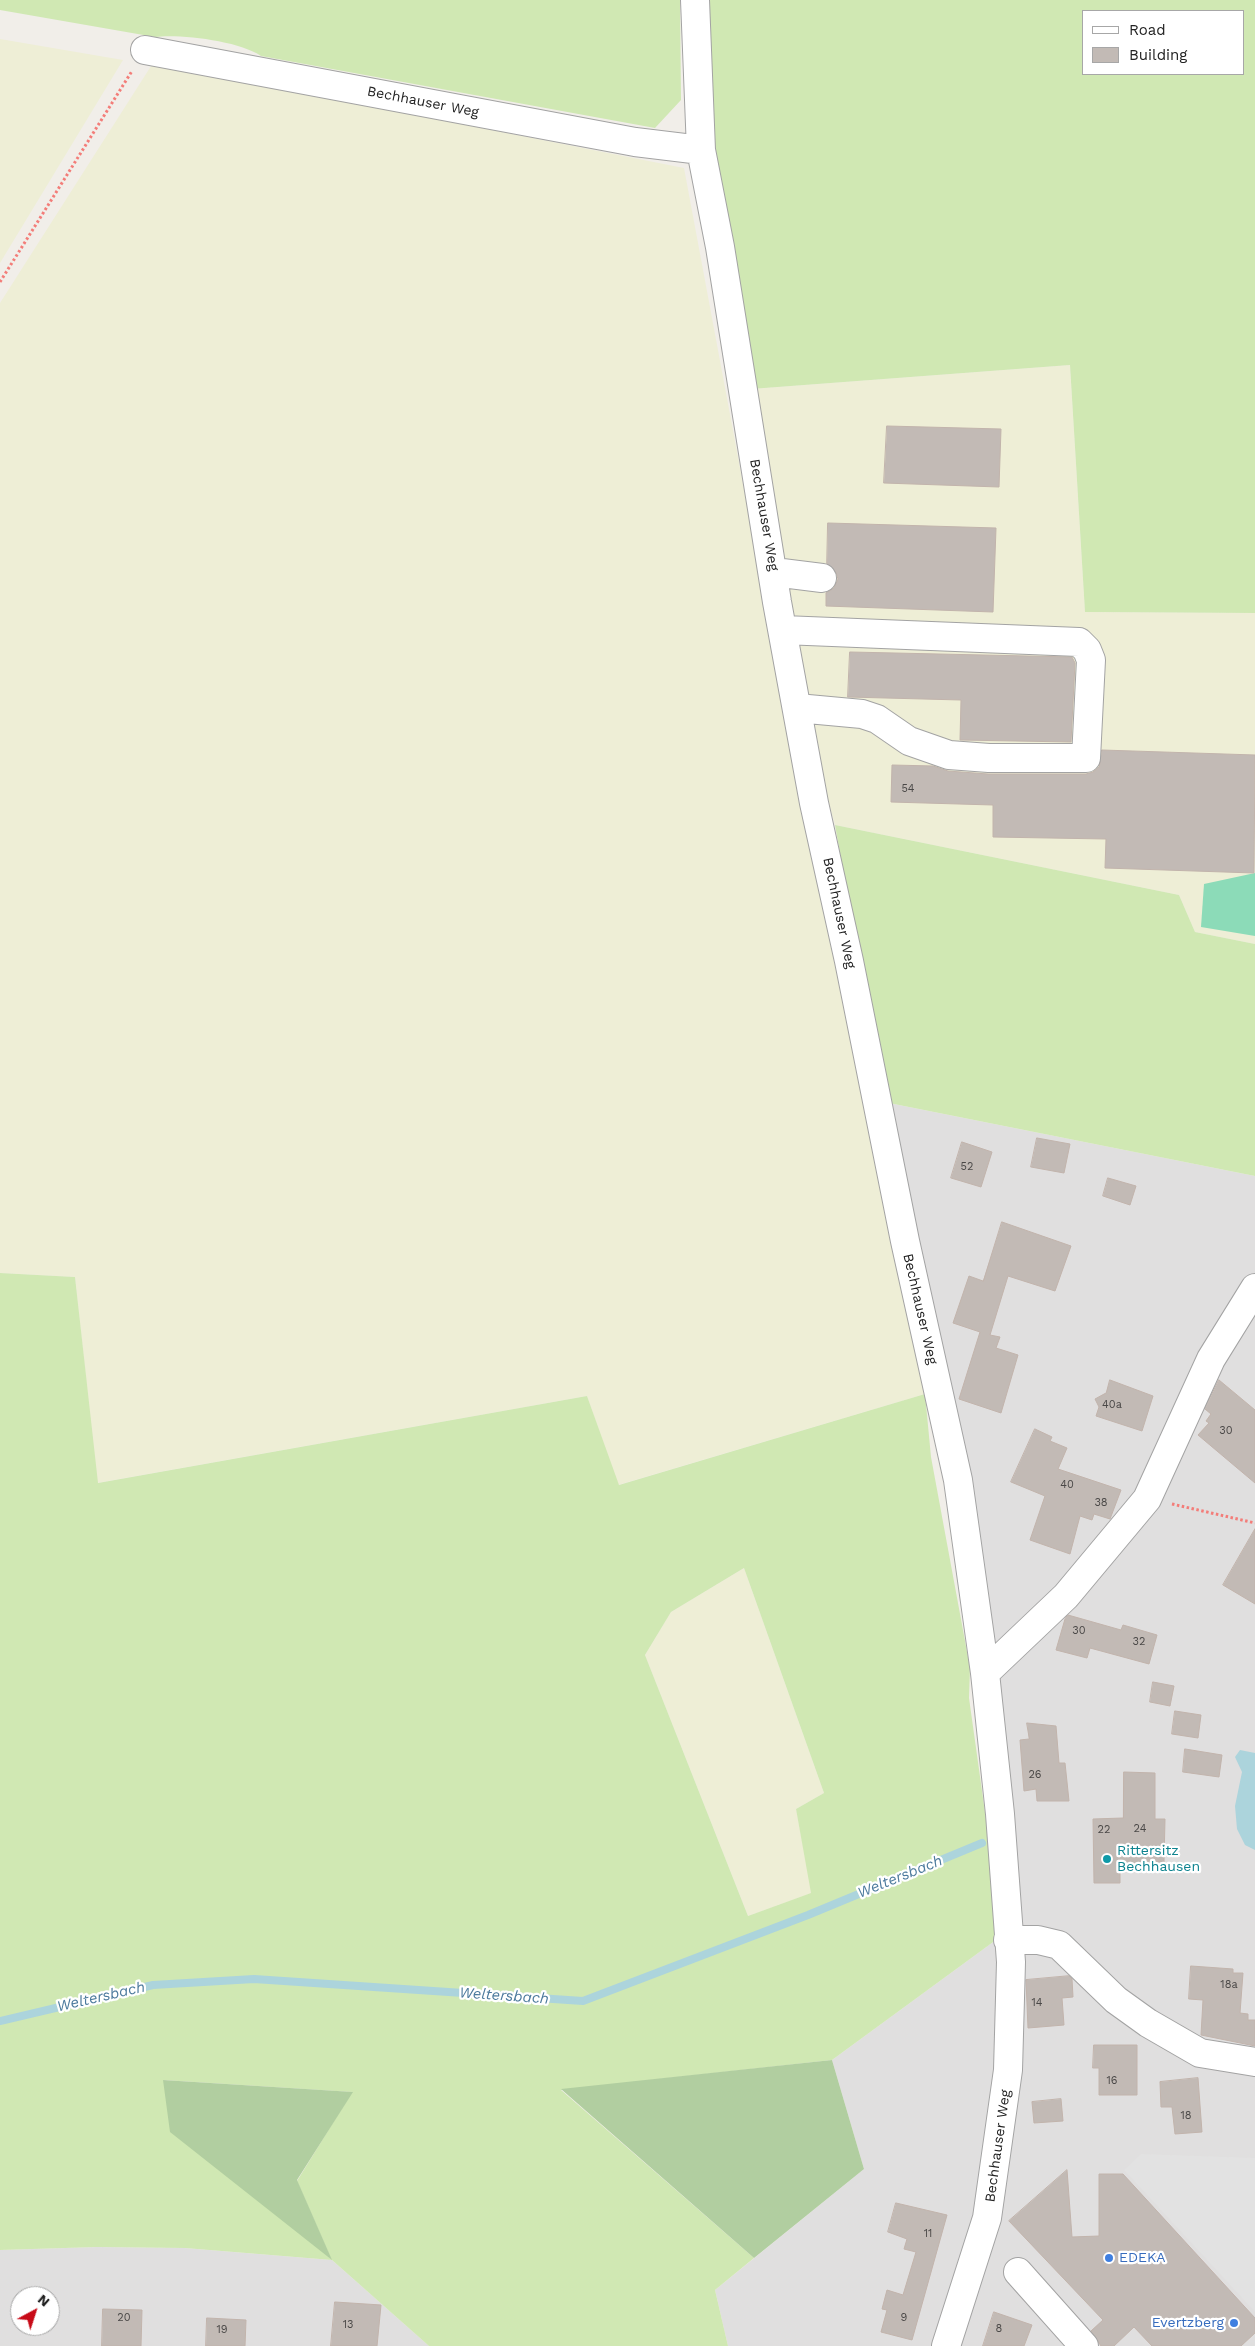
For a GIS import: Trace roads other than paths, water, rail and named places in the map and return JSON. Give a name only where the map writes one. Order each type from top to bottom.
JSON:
[{"type":"street","name":"Bechhauser Weg","points":[[695,0],[701,150],[720,247],[782,630],[814,802],[849,961],[905,1241],[958,1480],[985,1673],[1000,1814],[1011,1962],[1008,2070],[987,2218],[946,2346]]},
{"type":"street","name":"Bechhauser Weg","points":[[146,50],[635,142],[701,150]]},
{"type":"street","points":[[774,572],[822,578]]},
{"type":"street","points":[[782,630],[1079,642],[1087,650],[1090,660],[1086,758],[989,758],[949,755],[909,740],[878,719],[862,714],[797,708]]},
{"type":"street","points":[[985,1673],[1066,1596],[1147,1499],[1211,1359],[1255,1288]]},
{"type":"street","points":[[1008,1940],[1038,1940],[1059,1945],[1116,2000],[1148,2023],[1200,2052],[1255,2062]]},
{"type":"street","points":[[1018,2272],[1084,2346]]},
{"type":"water","points":[[1240,1750],[1255,1753],[1255,1850],[1245,1845],[1237,1829],[1235,1806],[1242,1772],[1235,1757]]},
{"type":"waterway","name":"Weltersbach","points":[[0,2021],[153,1985],[254,1979],[583,2001],[808,1915],[982,1843]]},
{"type":"place","name":"Rittersitz Bechhausen","points":[[1107,1859]]},
{"type":"place","name":"EDEKA","points":[[1109,2258]]},
{"type":"place","name":"Evertzberg","points":[[1234,2323]]}]
